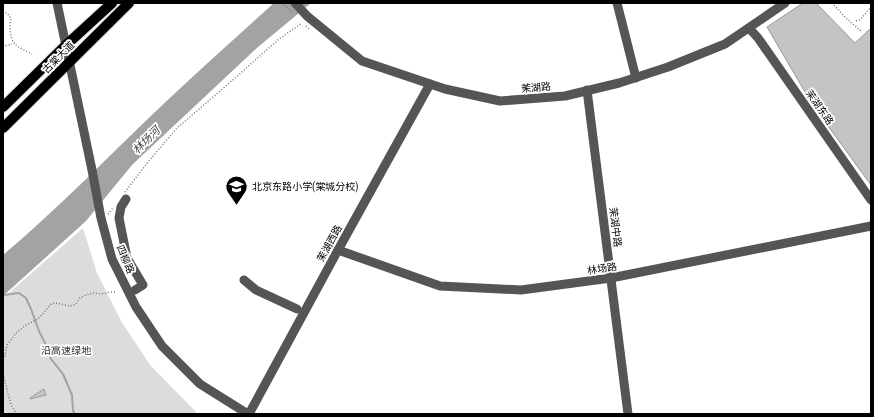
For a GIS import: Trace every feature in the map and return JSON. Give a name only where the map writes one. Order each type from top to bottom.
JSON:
[{"type":"main road","name":"古棠大道","points":[[3,107],[65,46],[112,3]]},
{"type":"main road","name":"古棠大道","points":[[3,128],[129,3]]},
{"type":"street","name":"四柳路","points":[[57,3],[102,220],[112,259],[136,306],[162,346],[200,384],[248,414]]},
{"type":"street","name":"茉湖路","points":[[295,3],[305,19],[362,62],[445,89],[500,101],[565,96],[619,84],[668,67],[725,44],[785,3]]},
{"type":"street","points":[[617,3],[636,78]]},
{"type":"street","name":"茉湖东路","points":[[749,28],[758,38],[871,200]]},
{"type":"street","name":"茉湖西路","points":[[248,414],[430,84]]},
{"type":"street","name":"茉湖中路","points":[[587,90],[628,414]]},
{"type":"street","points":[[125,195],[119,218],[128,258],[143,285],[135,290]]},
{"type":"street","name":"林场路","points":[[338,250],[440,286],[520,290],[611,278],[871,226]]},
{"type":"street","points":[[244,280],[256,290],[297,309]]},
{"type":"path","points":[[832,3],[862,32]]},
{"type":"path","points":[[856,22],[860,20],[871,7]]},
{"type":"path","points":[[3,11],[8,14],[11,19],[10,27],[15,44],[32,54]]},
{"type":"path","points":[[125,195],[148,162],[177,128],[279,39],[305,19]]},
{"type":"path","points":[[3,48],[12,44]]},
{"type":"path","points":[[102,220],[116,203]]},
{"type":"path","points":[[3,359],[7,345],[16,333],[26,325],[38,319],[51,304],[56,303],[70,306],[76,304],[80,298],[86,295],[116,292]]},
{"type":"path","points":[[3,374],[11,405],[18,414]]},
{"type":"green space","name":"沿高速绿地","points":[[83,228],[97,273],[121,321],[150,365],[198,414],[3,414],[3,298]]},
{"type":"water","name":"林场河","points":[[274,3],[311,3],[258,47],[132,165],[86,221],[3,296],[3,255],[61,203],[184,84]]},
{"type":"building","points":[[803,3],[816,3],[855,43],[871,28],[871,185],[812,104],[767,27]]},
{"type":"building","points":[[44,389],[46,395],[30,399],[30,398]]},
{"type":"waterway","points":[[3,293],[4,295],[19,293],[26,298],[51,359],[63,374],[72,395],[73,411],[75,414]]},
{"type":"place","name":"北京东路小学(棠城分校)","points":[[236,206]]}]
